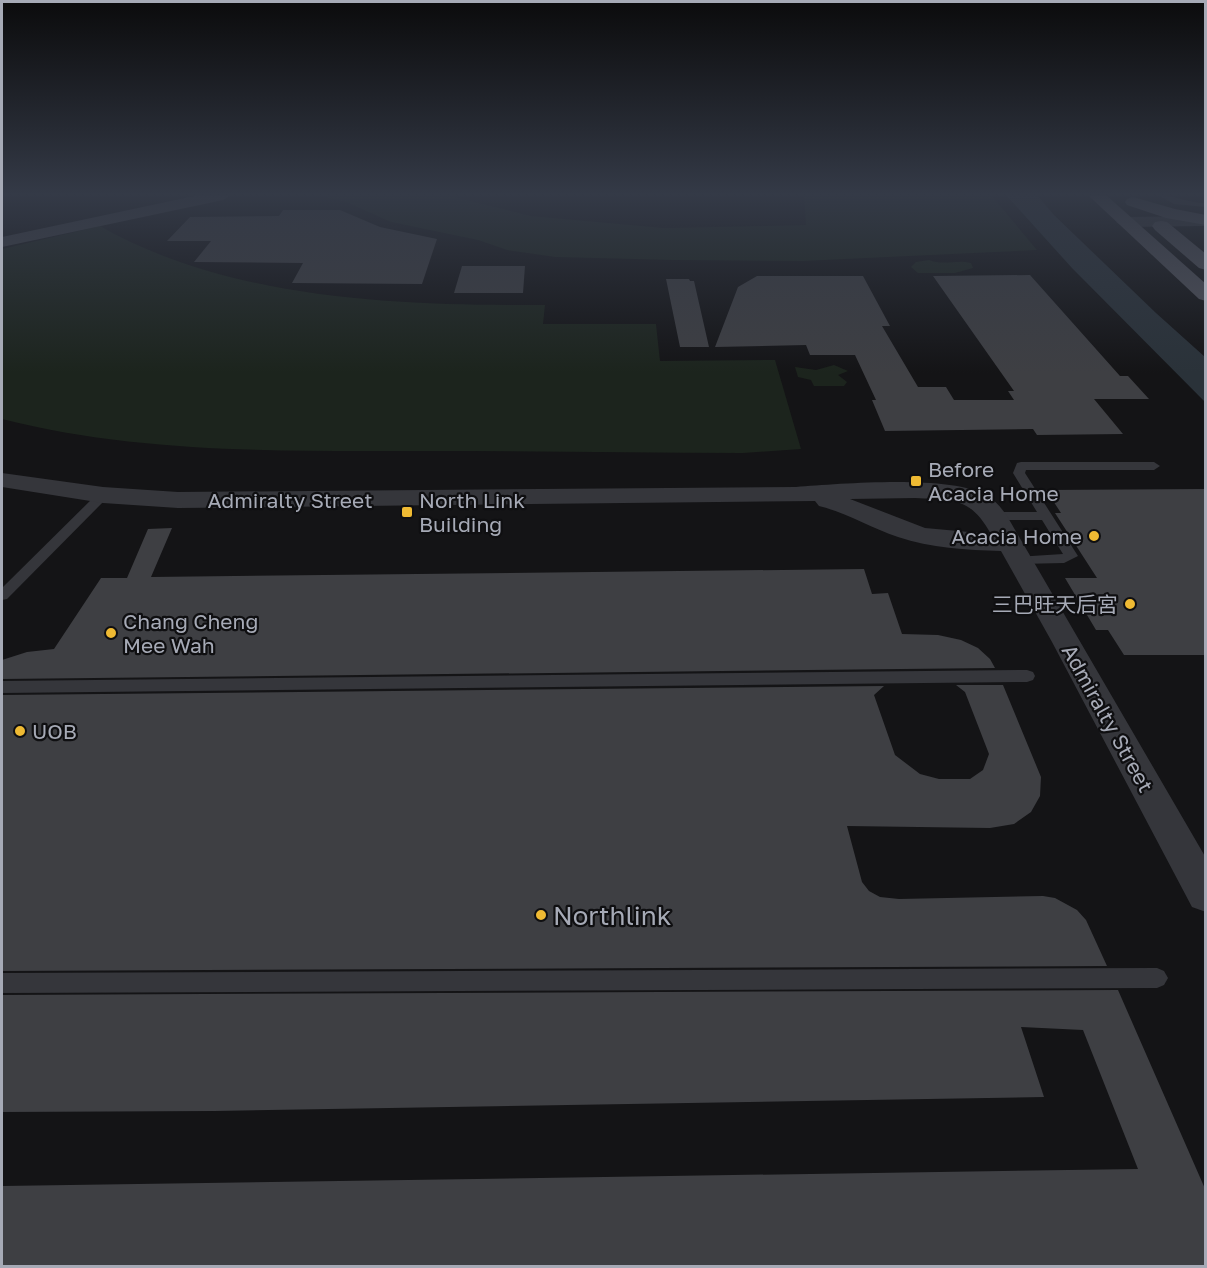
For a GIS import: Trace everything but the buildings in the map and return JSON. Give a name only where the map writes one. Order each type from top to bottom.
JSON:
[{"type":"main road","points":[[1160,254],[1206,295]]},
{"type":"main road","points":[[1194,254],[1206,264]]},
{"type":"street","name":"Admiralty Street","points":[[2,480],[103,495],[178,500],[795,495],[835,491],[947,493],[978,501],[994,516],[1206,895]]},
{"type":"street","name":"Admiralty Street","points":[[795,495],[839,503],[905,531],[1014,552]]},
{"type":"lane","points":[[1014,552],[1064,559],[1071,556],[1019,473],[1021,466],[1154,466]]},
{"type":"lane","points":[[2,596],[103,495]]},
{"type":"lane","points":[[994,516],[1047,516]]},
{"type":"lane","points":[[2,687],[1028,676]]},
{"type":"lane","points":[[2,983],[1156,978]]},
{"type":"shaded area","points":[[2,254],[159,254],[204,270],[259,284],[316,294],[432,303],[545,305],[543,324],[656,324],[660,361],[775,360],[801,449],[743,453],[265,450],[159,445],[106,439],[2,419]]},
{"type":"shaded area","points":[[536,254],[948,254],[803,261],[555,257]]},
{"type":"shaded area","points":[[1059,254],[1095,254],[1205,357],[1205,402]]},
{"type":"shaded area","points":[[929,260],[966,262],[971,263],[973,268],[955,273],[918,273],[911,267],[916,262]]},
{"type":"shaded area","points":[[834,365],[848,371],[838,375],[847,382],[844,386],[814,386],[811,380],[798,377],[795,367],[816,370]]},
{"type":"place","name":"Before Acacia Home","points":[[916,481]]},
{"type":"place","name":"North Link Building","points":[[407,512]]},
{"type":"place","name":"Acacia Home","points":[[1094,536]]},
{"type":"place","name":"三巴旺天后宮","points":[[1130,604]]},
{"type":"place","name":"Chang Cheng Mee Wah","points":[[111,633]]},
{"type":"place","name":"UOB","points":[[20,731]]},
{"type":"place","name":"Northlink","points":[[541,915]]}]
